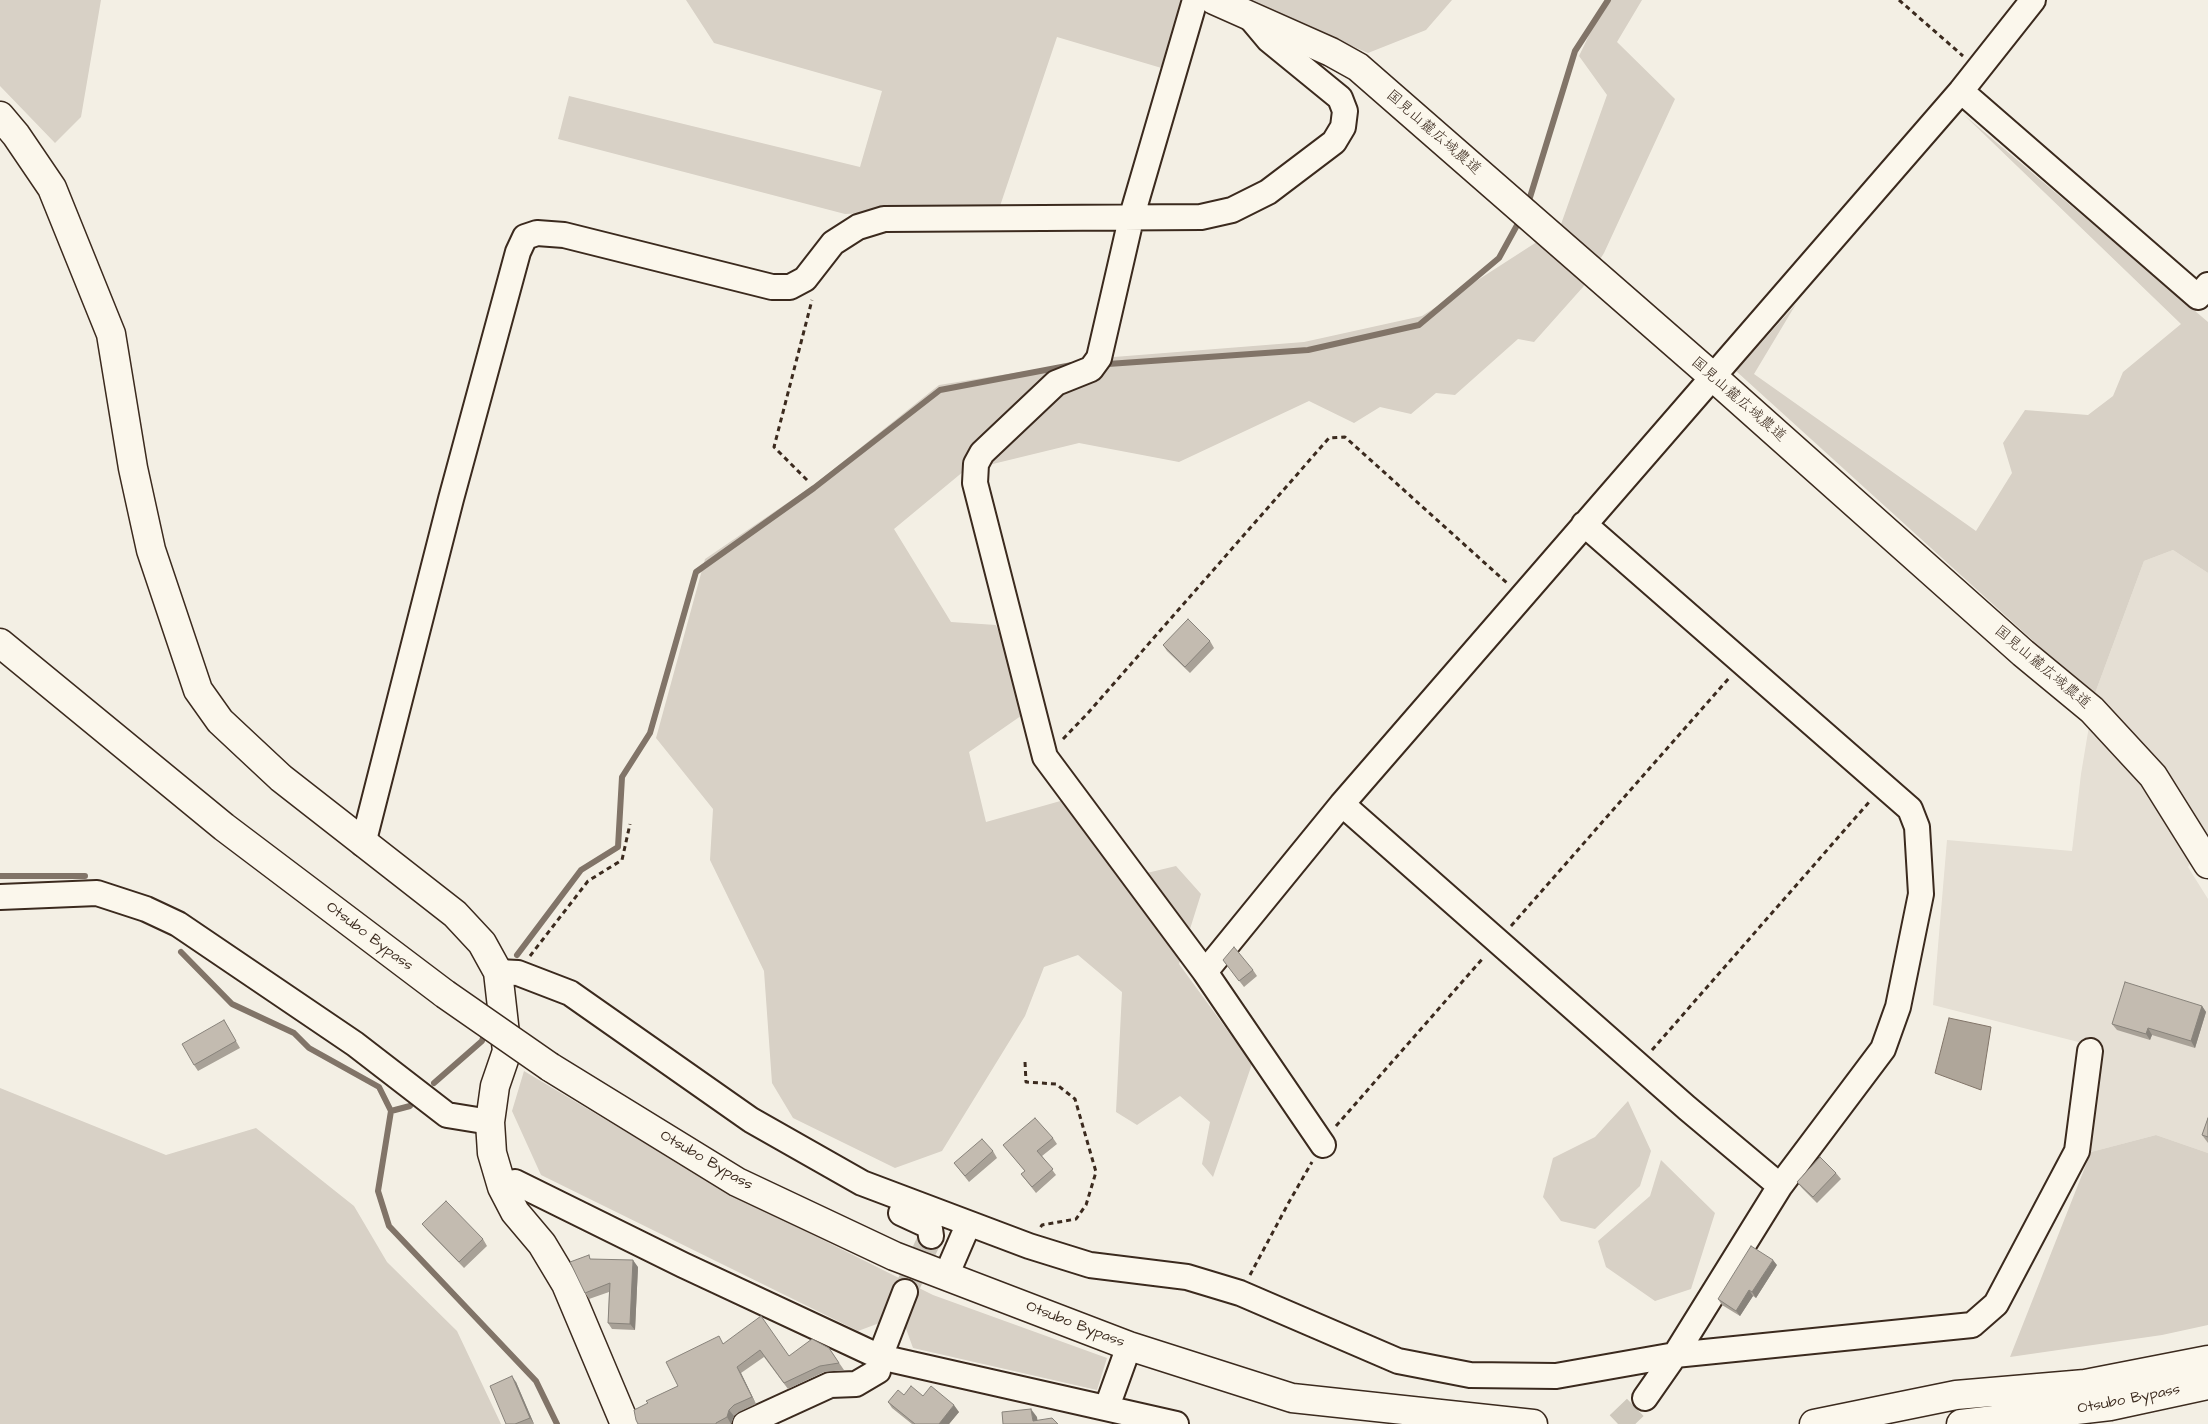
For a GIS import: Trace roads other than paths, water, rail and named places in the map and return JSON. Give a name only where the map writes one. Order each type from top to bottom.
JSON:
[{"type":"main road","name":"国見山麓広域農道","points":[[1214,0],[1330,52],[1358,67],[1712,376],[2023,652],[2092,710],[2154,776],[2208,864]]},
{"type":"main road","points":[[0,116],[16,135],[52,188],[110,334],[133,468],[151,550],[198,690],[220,721],[267,766],[363,844],[455,914],[508,972],[507,1051],[495,1086],[490,1122],[492,1153],[502,1187],[515,1212],[542,1244],[566,1284],[625,1424]]},
{"type":"main road","name":"Otsubo Bypass","points":[[0,643],[224,827],[445,994],[550,1067],[737,1182],[894,1256],[1129,1346],[1292,1398],[1533,1424]]},
{"type":"main road","points":[[1814,1424],[1956,1395],[2085,1384],[2208,1360]]},
{"type":"main road","name":"Otsubo Bypass","points":[[1961,1424],[2110,1406],[2208,1385]]},
{"type":"main road","points":[[1292,1398],[1423,1424]]},
{"type":"street","points":[[1195,0],[1131,219],[1099,358],[1092,369],[1056,383],[982,452],[976,464],[975,483],[1045,757],[1205,972],[1323,1145]]},
{"type":"street","points":[[1205,972],[1342,804],[1961,91],[2033,0]]},
{"type":"street","points":[[363,844],[451,499],[518,252],[525,237],[537,233],[564,235],[772,287],[790,287],[805,279],[833,243],[858,227],[884,219],[1131,219],[1201,217],[1232,210],[1268,192],[1334,142],[1343,127],[1345,111],[1340,98],[1269,40],[1247,14]]},
{"type":"street","points":[[1961,91],[2198,297],[2208,285]]},
{"type":"street","points":[[1584,524],[1910,809],[1917,826],[1921,894],[1898,1007],[1883,1049],[1780,1186],[1675,1355],[1645,1398]]},
{"type":"street","points":[[1342,804],[1638,1065],[1780,1186]]},
{"type":"street","points":[[0,897],[97,893],[146,909],[178,924],[355,1044],[447,1115],[490,1122]]},
{"type":"street","points":[[508,972],[570,993],[751,1120],[862,1183],[968,1225],[1029,1246],[1090,1265],[1187,1277],[1240,1293],[1398,1361],[1470,1374],[1556,1376],[1675,1355],[1972,1325],[1996,1304],[2077,1152],[2090,1051]]},
{"type":"street","points":[[502,1187],[515,1182],[683,1265],[880,1357],[1163,1422]]},
{"type":"street","points":[[862,1183],[866,1197],[927,1225],[931,1236]]},
{"type":"street","points":[[946,1276],[968,1225]]},
{"type":"street","points":[[745,1424],[830,1385],[856,1384],[878,1371],[880,1357],[905,1292]]},
{"type":"street","points":[[1107,1408],[1129,1346]]},
{"type":"waterway","points":[[1527,207],[1575,51],[1608,0]]},
{"type":"waterway","points":[[1108,364],[1308,350],[1419,325],[1499,258],[1521,218]]},
{"type":"waterway","points":[[517,955],[581,870],[618,847],[622,777],[650,733],[696,572],[814,488],[940,390],[1072,365]]},
{"type":"waterway","points":[[0,876],[85,876]]},
{"type":"waterway","points":[[181,952],[232,1004],[294,1033],[309,1048],[379,1087],[391,1111],[378,1191],[389,1226],[536,1381],[557,1424]]},
{"type":"waterway","points":[[434,1083],[482,1041],[485,1031]]},
{"type":"waterway","points":[[391,1111],[410,1106]]},
{"type":"tunnel","points":[[905,1292],[931,1236]]},
{"type":"tunnel","points":[[1618,1424],[1645,1398]]}]
